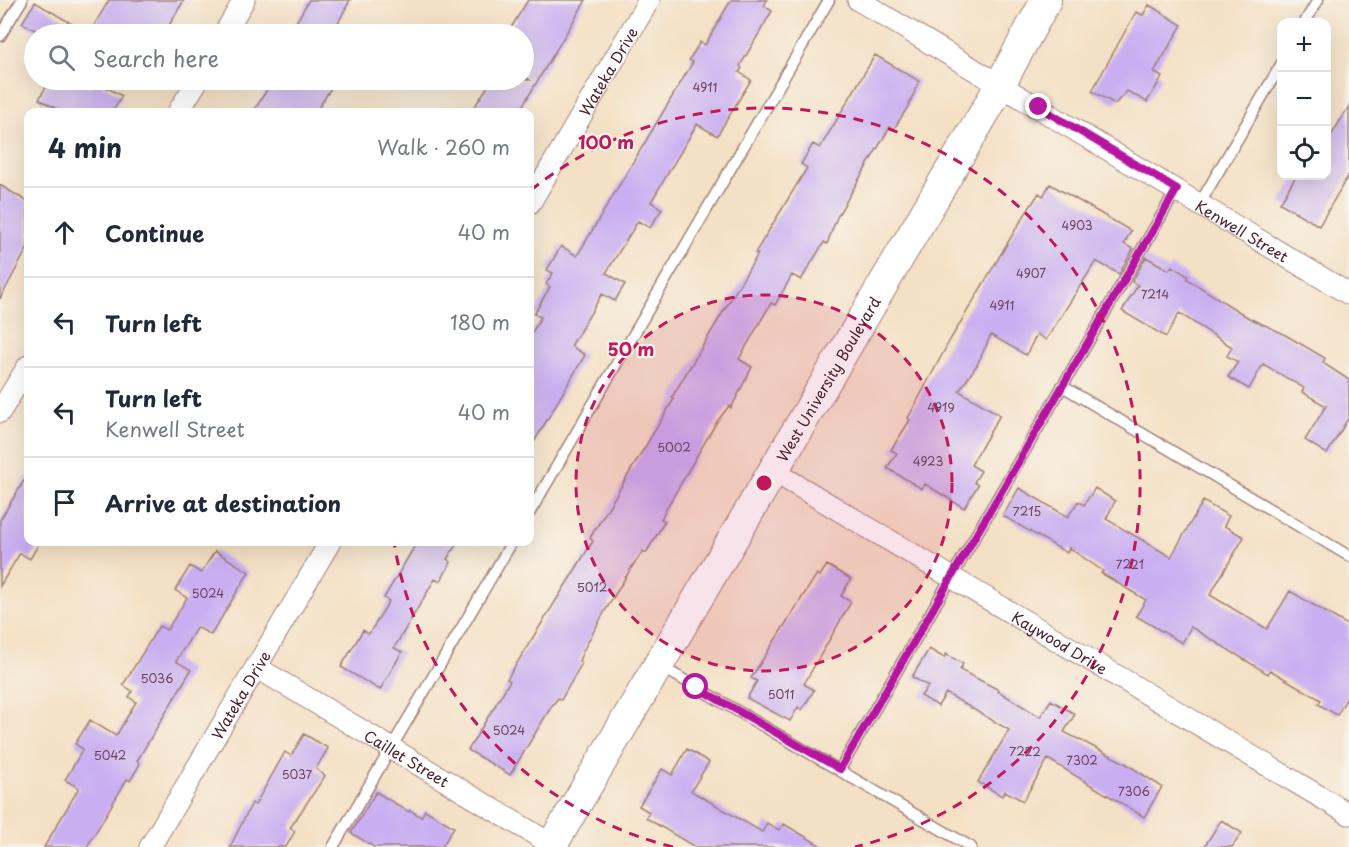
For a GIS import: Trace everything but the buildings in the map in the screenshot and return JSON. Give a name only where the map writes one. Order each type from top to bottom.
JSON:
[{"type":"street","points":[[230,24],[244,0]]},
{"type":"street","name":"Wateka Drive","points":[[534,196],[649,0]]},
{"type":"street","name":"Kenwell Street","points":[[858,0],[1349,294]]},
{"type":"street","name":"West University Boulevard","points":[[553,846],[658,664],[1001,85],[1046,0]]},
{"type":"street","points":[[180,108],[192,90]]},
{"type":"street","points":[[0,412],[24,373]]},
{"type":"street","name":"Kaywood Drive","points":[[772,471],[1349,814]]},
{"type":"street","name":"Wateka Drive","points":[[150,847],[328,546]]},
{"type":"street","name":"Caillet Street","points":[[256,667],[553,846]]},
{"type":"lane","points":[[0,36],[22,0]]},
{"type":"lane","points":[[534,505],[829,0]]},
{"type":"lane","points":[[1307,18],[1318,0]]},
{"type":"lane","points":[[1200,203],[1277,70]]},
{"type":"lane","points":[[840,769],[950,576],[1177,189]]},
{"type":"lane","points":[[1062,386],[1349,556]]},
{"type":"lane","points":[[333,847],[510,546]]},
{"type":"lane","points":[[658,664],[970,847]]},
{"type":"route","points":[[696,687],[840,769],[962,555],[1177,189],[1039,107]]}]
